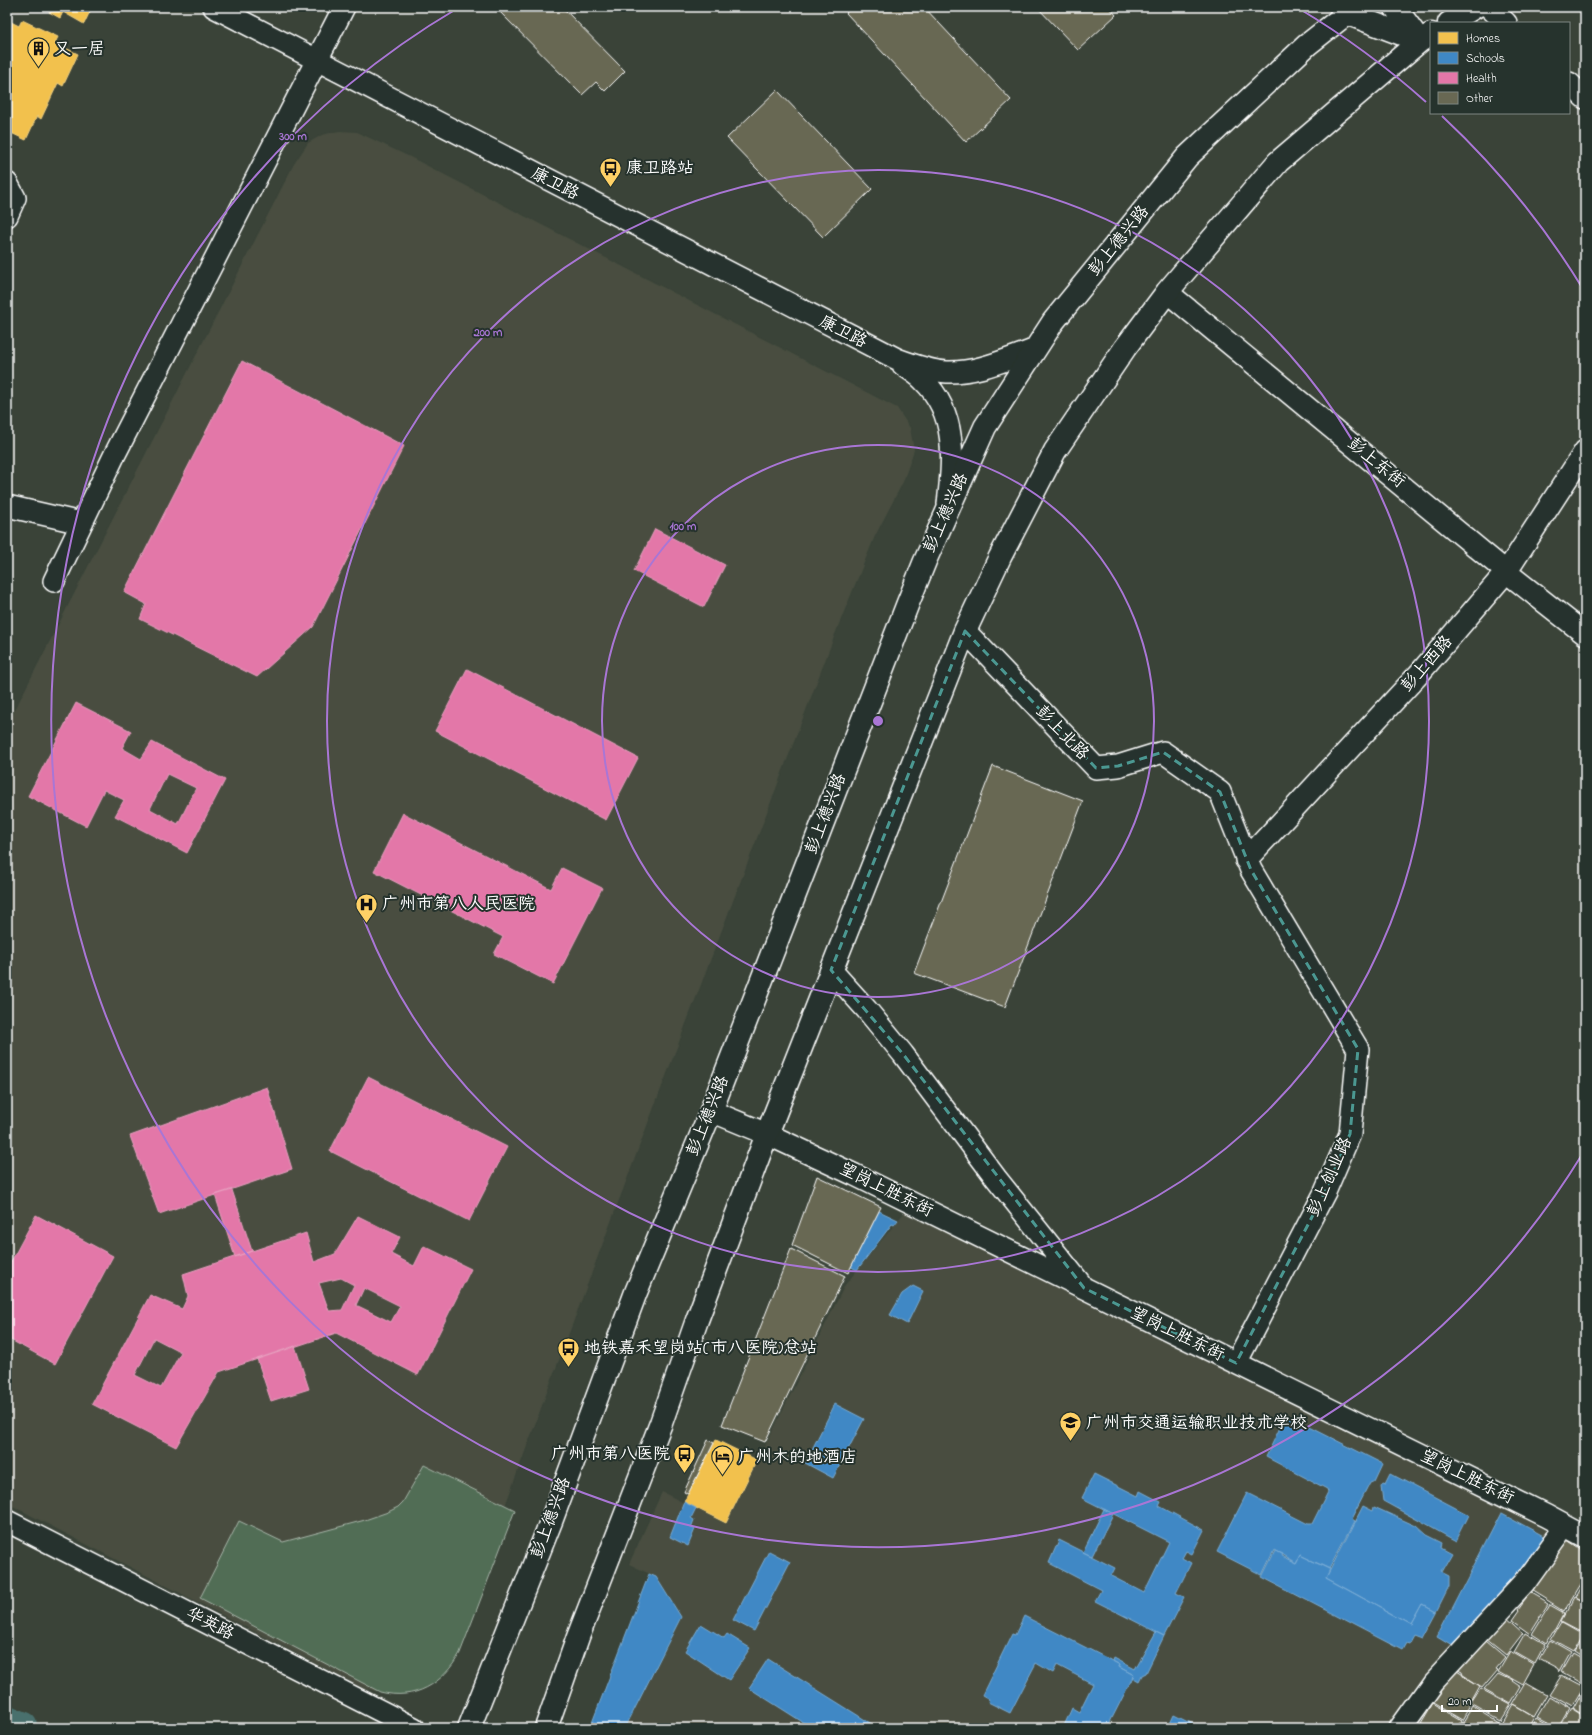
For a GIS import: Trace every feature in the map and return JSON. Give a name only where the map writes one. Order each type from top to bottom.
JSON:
[{"type":"street","name":"康卫路","points":[[214,7],[897,359]]},
{"type":"street","points":[[54,581],[117,449],[344,7]]},
{"type":"street","points":[[1395,7],[1426,37]]},
{"type":"street","points":[[1451,22],[1475,7]]},
{"type":"street","points":[[1489,7],[1505,22]]},
{"type":"street","points":[[1347,9],[1426,37]]},
{"type":"street","name":"彭上德兴路","points":[[469,1728],[552,1518],[636,1292],[711,1111],[908,603],[985,426],[1053,322],[1188,158],[1272,76],[1347,9]]},
{"type":"street","points":[[546,1728],[578,1637],[661,1423],[697,1320],[767,1134],[965,631],[1000,556],[1055,451],[1125,348],[1167,292],[1278,162],[1426,37]]},
{"type":"street","points":[[1570,84],[1585,98]]},
{"type":"street","points":[[7,183],[16,198],[7,216]]},
{"type":"street","name":"彭上东街","points":[[1167,292],[1585,634]]},
{"type":"street","points":[[897,359],[916,366],[948,372],[970,370],[994,364],[1034,350]]},
{"type":"street","points":[[897,359],[923,380],[944,410],[950,429],[952,448],[948,510]]},
{"type":"street","name":"彭上西路","points":[[1246,860],[1418,674],[1507,571],[1585,451]]},
{"type":"street","points":[[7,506],[81,523]]},
{"type":"street","name":"彭上北路","points":[[965,631],[1096,768],[1118,766],[1163,752],[1220,792],[1246,860]]},
{"type":"street","name":"彭上创业路","points":[[1236,1364],[1325,1192],[1350,1134],[1358,1049],[1246,860]]},
{"type":"street","points":[[831,970],[868,1010],[996,1178],[1084,1288]]},
{"type":"street","name":"望岗上胜东街","points":[[711,1111],[767,1134],[862,1178],[1585,1537]]},
{"type":"street","name":"华英路","points":[[7,1521],[414,1728]]},
{"type":"street","points":[[1400,1728],[1433,1682],[1524,1584],[1565,1527]]},
{"type":"highlighted area","points":[[965,631],[1096,768],[1118,766],[1163,752],[1220,792],[1251,870],[1358,1049],[1350,1134],[1325,1192],[1236,1363],[1084,1288],[903,1054],[831,970]]},
{"type":"shaded area","name":"广州市第八人民医院","points":[[339,131],[357,132],[412,158],[897,408],[910,428],[914,450],[903,482],[875,536],[839,624],[648,1123],[502,1514],[377,1691],[365,1689],[7,1503],[7,725],[294,164],[308,143],[322,135]]},
{"type":"shaded area","name":"广州市交通运输职业技术学校","points":[[908,1208],[1556,1535],[1389,1728],[625,1728],[681,1617],[656,1577],[629,1564],[662,1492],[726,1524],[845,1285]]},
{"type":"green space","points":[[424,1465],[515,1510],[460,1653],[445,1673],[427,1688],[405,1694],[380,1692],[200,1598],[239,1521],[283,1542],[365,1520],[398,1507],[403,1502]]},
{"type":"building: Homes","name":"又一居","points":[[52,7],[92,7],[84,24],[63,12],[60,18],[49,12]]},
{"type":"building: Homes","name":"又一居","points":[[7,20],[19,26],[22,20],[58,37],[55,43],[78,54],[63,86],[58,83],[41,119],[37,116],[26,140],[7,131]]},
{"type":"building: Homes","name":"广州木的地酒店","points":[[716,1440],[757,1460],[726,1523],[684,1502]]},
{"type":"building: Schools","points":[[879,1211],[898,1220],[894,1225],[892,1224],[857,1270],[851,1267]]},
{"type":"building: Schools","points":[[913,1286],[923,1291],[907,1324],[890,1315],[902,1294]]},
{"type":"building: Schools","points":[[835,1404],[864,1419],[833,1478],[805,1463]]},
{"type":"building: Schools","points":[[1286,1415],[1383,1464],[1375,1481],[1370,1483],[1351,1520],[1354,1522],[1329,1569],[1300,1555],[1296,1563],[1274,1550],[1262,1575],[1217,1552],[1247,1493],[1308,1524],[1312,1524],[1328,1492],[1327,1489],[1266,1457]]},
{"type":"building: Schools","points":[[1094,1474],[1138,1496],[1140,1491],[1161,1502],[1159,1506],[1204,1530],[1192,1554],[1186,1551],[1182,1558],[1191,1563],[1176,1593],[1184,1597],[1164,1636],[1095,1601],[1101,1590],[1049,1563],[1059,1540],[1115,1568],[1111,1576],[1144,1593],[1169,1542],[1082,1498]]},
{"type":"building: Schools","points":[[1391,1474],[1469,1515],[1456,1541],[1383,1501],[1381,1486],[1383,1483],[1386,1484]]},
{"type":"building: Schools","points":[[684,1502],[696,1508],[691,1518],[694,1520],[691,1528],[695,1529],[688,1546],[670,1537]]},
{"type":"building: Schools","points":[[1363,1506],[1373,1511],[1374,1507],[1416,1526],[1426,1535],[1442,1543],[1441,1547],[1452,1553],[1441,1572],[1449,1576],[1449,1586],[1436,1612],[1423,1605],[1412,1625],[1326,1578]]},
{"type":"building: Schools","points":[[1104,1509],[1113,1514],[1092,1556],[1083,1552]]},
{"type":"building: Schools","points":[[1501,1513],[1551,1540],[1457,1649],[1437,1637]]},
{"type":"building: Schools","points":[[769,1551],[790,1562],[754,1631],[733,1620]]},
{"type":"building: Schools","points":[[1275,1551],[1282,1554],[1281,1556],[1296,1563],[1300,1555],[1330,1569],[1326,1578],[1412,1625],[1423,1605],[1436,1612],[1422,1638],[1414,1635],[1409,1644],[1406,1643],[1402,1650],[1262,1577]]},
{"type":"building: Schools","points":[[649,1574],[656,1577],[681,1617],[625,1728],[590,1728]]},
{"type":"building: Schools","points":[[1024,1616],[1120,1665],[1119,1667],[1134,1675],[1107,1728],[1063,1728],[1072,1708],[1079,1712],[1093,1684],[1057,1665],[1053,1673],[1036,1663],[1010,1713],[988,1702],[989,1699],[982,1695],[1012,1634],[1015,1635]]},
{"type":"building: Schools","points":[[701,1624],[724,1638],[727,1634],[750,1648],[729,1680],[685,1651]]},
{"type":"building: Schools","points":[[1156,1632],[1164,1636],[1146,1673],[1142,1675],[1139,1681],[1132,1677],[1134,1675],[1119,1667],[1120,1665],[1113,1661],[1114,1658],[1135,1669]]},
{"type":"building: Schools","points":[[768,1659],[878,1728],[812,1728],[749,1688]]},
{"type":"building: Schools","points":[[1174,1715],[1200,1728],[1168,1728]]},
{"type":"building: Health","points":[[242,361],[404,446],[313,627],[257,677],[140,619],[146,604],[124,592]]},
{"type":"building: Health","points":[[655,529],[725,565],[704,607],[634,571]]},
{"type":"building: Health","points":[[467,669],[638,758],[606,820],[435,731]]},
{"type":"building: Health","points":[[76,703],[131,731],[122,748],[141,759],[152,742],[225,780],[187,853],[115,816],[124,800],[104,790],[86,826],[28,796]],"holes":[[[167,774],[196,788],[178,824],[150,809]]]},
{"type":"building: Health","points":[[403,813],[551,889],[562,868],[602,888],[553,984],[494,954],[503,937],[374,871]]},
{"type":"building: Health","points":[[368,1077],[507,1147],[469,1221],[330,1151]]},
{"type":"building: Health","points":[[267,1087],[292,1169],[159,1214],[130,1136]]},
{"type":"building: Health","points":[[232,1190],[252,1251],[235,1257],[215,1195]]},
{"type":"building: Health","points":[[36,1215],[113,1256],[55,1364],[7,1338],[7,1269]]},
{"type":"building: Health","points":[[358,1216],[400,1237],[391,1254],[414,1266],[424,1246],[471,1269],[418,1375],[336,1333],[219,1372],[176,1447],[92,1404],[150,1295],[182,1309],[188,1296],[183,1274],[306,1233],[314,1262],[335,1254]],"holes":[[[341,1278],[354,1285],[342,1310],[329,1311],[319,1283]],[[364,1288],[400,1306],[391,1322],[356,1305]],[[154,1338],[181,1352],[161,1388],[135,1375]]]},
{"type":"building: Health","points":[[295,1346],[309,1389],[271,1401],[257,1359]]},
{"type":"building: Other","points":[[495,7],[562,7],[625,71],[605,91],[596,82],[582,95]]},
{"type":"building: Other","points":[[852,7],[924,7],[1011,100],[966,142],[846,13]]},
{"type":"building: Other","points":[[1037,7],[1109,7],[1116,15],[1078,50]]},
{"type":"building: Other","points":[[777,90],[872,189],[823,237],[727,138]]},
{"type":"building: Other","points":[[993,766],[1083,801],[1005,1007],[914,973]]},
{"type":"building: Other","points":[[817,1176],[881,1207],[848,1273],[792,1245]]},
{"type":"building: Other","points":[[791,1249],[845,1276],[765,1442],[722,1425]]},
{"type":"building: Other","points":[[708,1440],[714,1443],[688,1494],[684,1492]]},
{"type":"building: Other","points":[[1565,1539],[1585,1552],[1585,1575],[1564,1610],[1530,1589]]},
{"type":"building: Other","points":[[1585,1579],[1585,1604],[1574,1598]]},
{"type":"building: Other","points":[[1530,1593],[1549,1604],[1530,1634],[1512,1621]]},
{"type":"building: Other","points":[[1573,1598],[1585,1604],[1585,1631],[1562,1619]]},
{"type":"building: Other","points":[[1551,1604],[1565,1612],[1546,1644],[1532,1635]]},
{"type":"building: Other","points":[[1504,1616],[1523,1633],[1506,1655],[1486,1639]]},
{"type":"building: Other","points":[[1563,1620],[1584,1632],[1573,1652],[1551,1640]]},
{"type":"building: Other","points":[[1525,1633],[1545,1645],[1535,1664],[1514,1652]]},
{"type":"building: Other","points":[[1585,1633],[1585,1659],[1574,1652]]},
{"type":"building: Other","points":[[1486,1641],[1505,1657],[1496,1668],[1498,1669],[1482,1688],[1463,1677],[1462,1673],[1458,1671]]},
{"type":"building: Other","points":[[1550,1641],[1571,1653],[1560,1673],[1558,1670],[1539,1660]]},
{"type":"building: Other","points":[[1510,1651],[1534,1665],[1523,1685],[1498,1671]]},
{"type":"building: Other","points":[[1573,1654],[1585,1661],[1585,1681],[1583,1685],[1562,1673]]},
{"type":"building: Other","points":[[1454,1670],[1480,1687],[1462,1719],[1431,1701]]},
{"type":"building: Other","points":[[1498,1673],[1513,1680],[1512,1681],[1521,1687],[1511,1704],[1484,1689]]},
{"type":"building: Other","points":[[1561,1676],[1582,1687],[1570,1707],[1549,1695]]},
{"type":"building: Other","points":[[1526,1683],[1547,1695],[1534,1717],[1513,1705]]},
{"type":"building: Other","points":[[1584,1688],[1585,1689],[1585,1717],[1572,1709]]},
{"type":"building: Other","points":[[1481,1689],[1511,1705],[1501,1721],[1471,1704]]},
{"type":"building: Other","points":[[1549,1697],[1569,1709],[1558,1728],[1537,1717]]},
{"type":"building: Other","points":[[1432,1703],[1461,1720],[1457,1728],[1429,1728],[1420,1723]]},
{"type":"building: Other","points":[[1513,1705],[1534,1717],[1528,1728],[1509,1728],[1502,1724]]},
{"type":"building: Other","points":[[1472,1706],[1500,1723],[1497,1728],[1475,1728],[1463,1721]]},
{"type":"building: Other","points":[[1571,1709],[1585,1718],[1585,1728],[1559,1728]]},
{"type":"building: Other","points":[[1536,1718],[1554,1728],[1530,1728]]},
{"type":"building: Other","points":[[1462,1721],[1474,1728],[1458,1728]]},
{"type":"building: Other","points":[[1502,1724],[1509,1728],[1499,1728]]},
{"type":"waterway","points":[[7,1714],[27,1722],[25,1728]]},
{"type":"place","name":"又一居","points":[[39,68]]},
{"type":"place","name":"康卫路站","points":[[610,188]]},
{"type":"place","name":"广州市第八人民医院","points":[[366,924]]},
{"type":"place","name":"地铁嘉禾望岗站(市八医院)总站","points":[[569,1368]]},
{"type":"place","name":"广州市交通运输职业技术学校","points":[[1071,1442]]},
{"type":"place","name":"广州市第八医院","points":[[685,1474]]},
{"type":"place","name":"广州木的地酒店","points":[[722,1476]]}]
